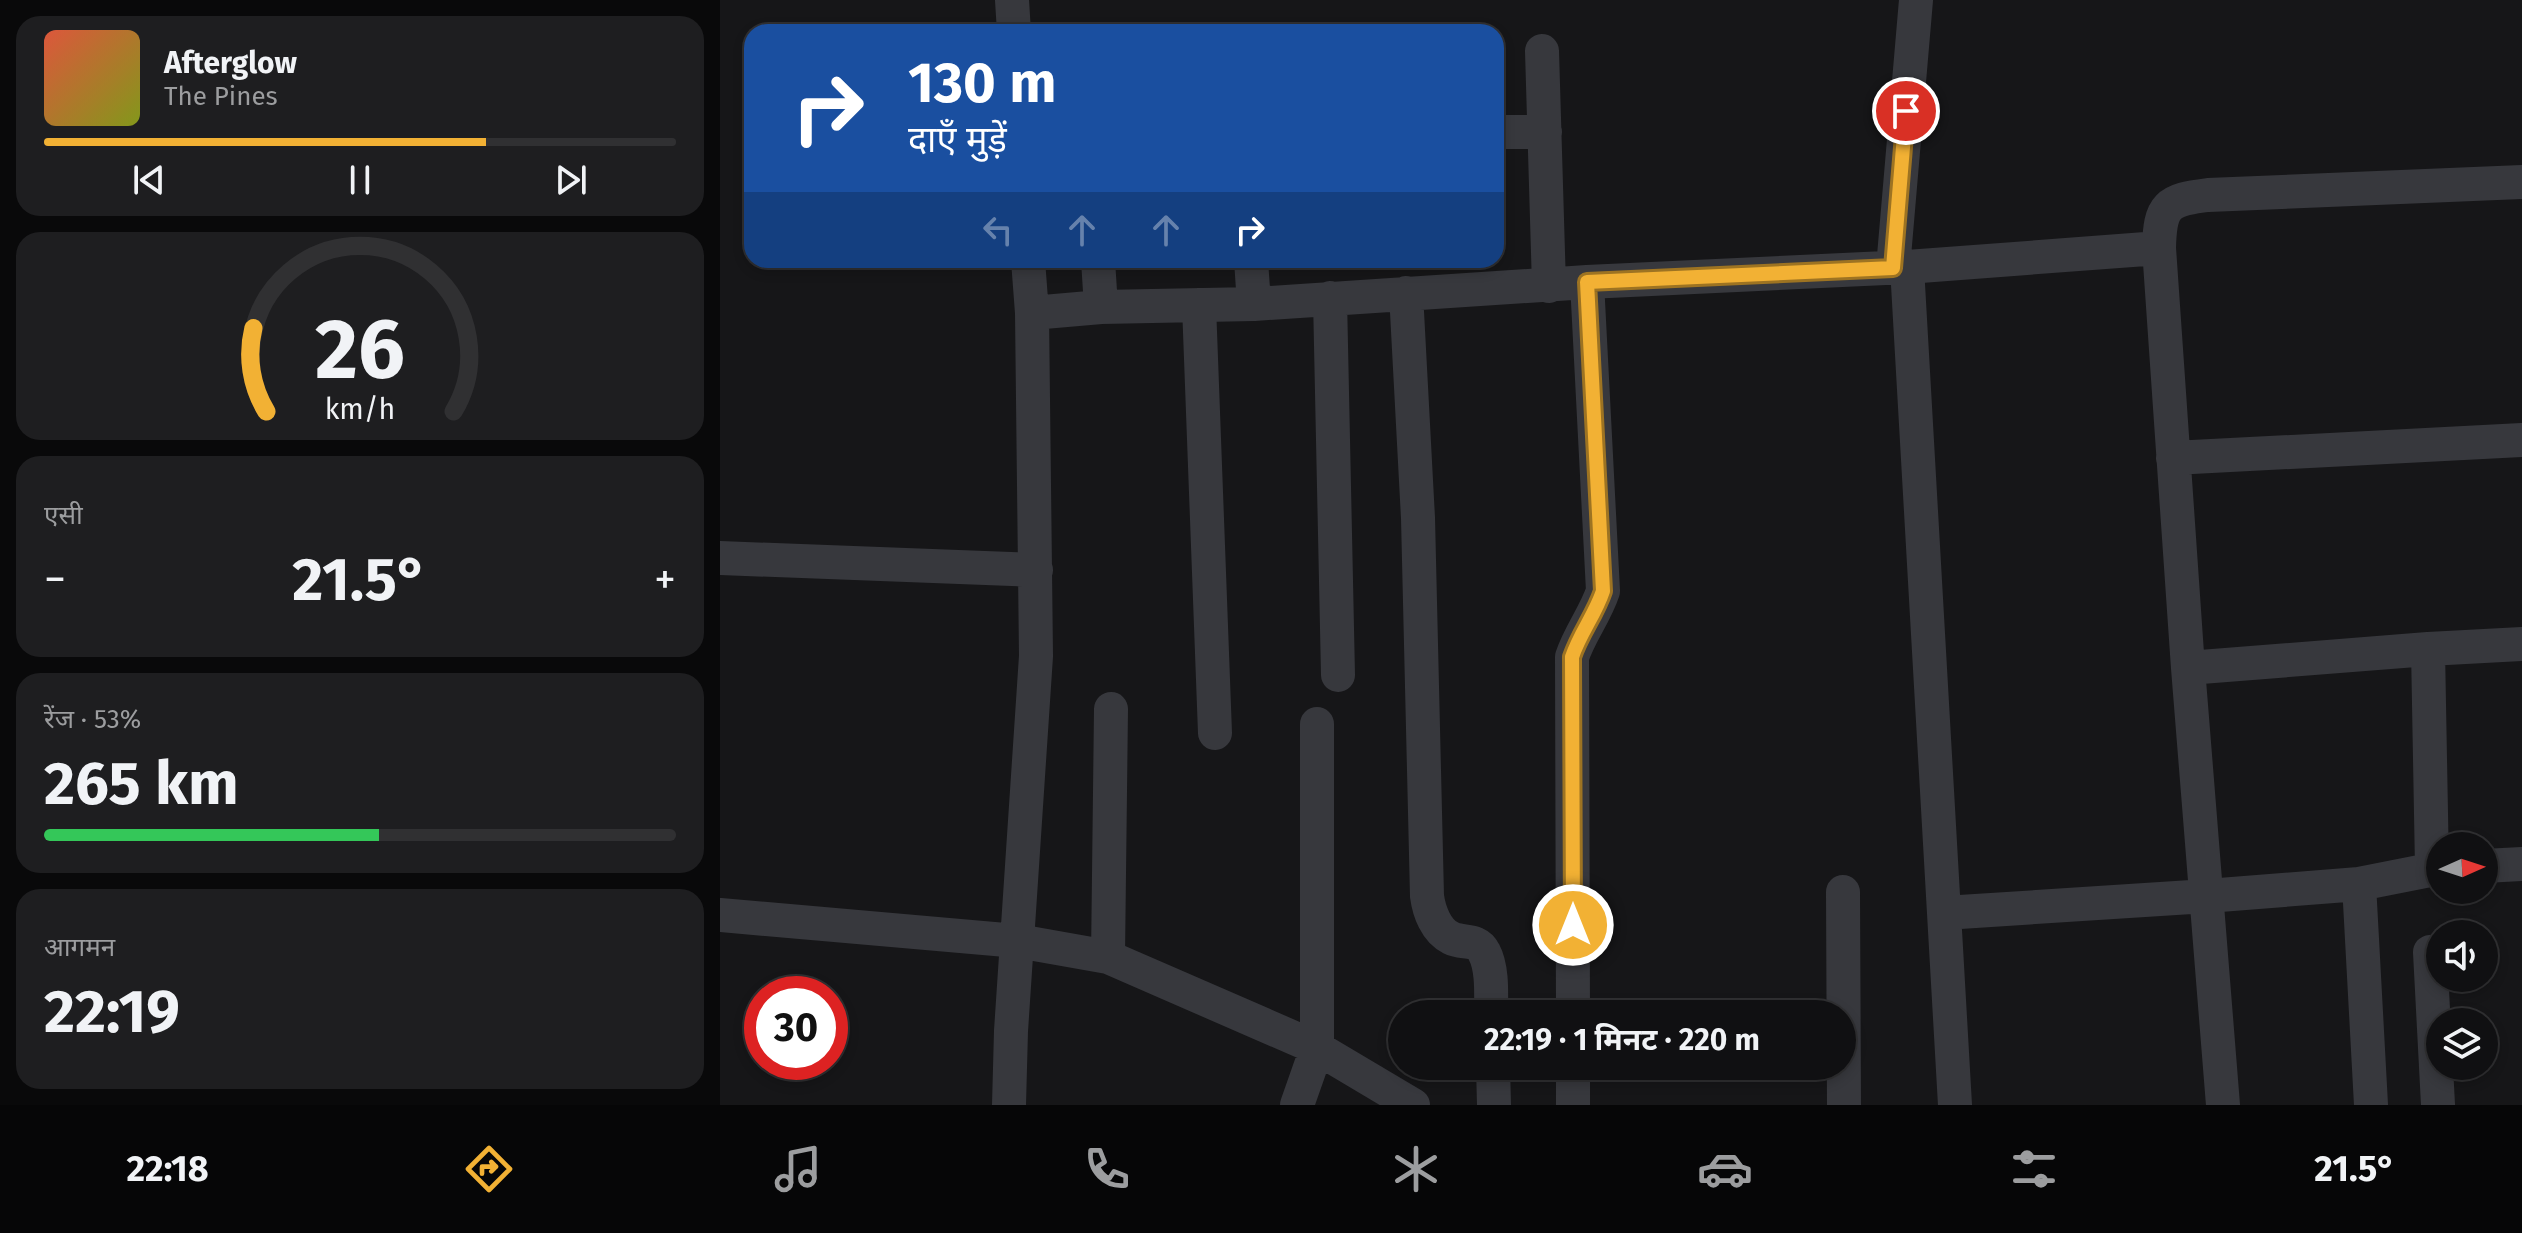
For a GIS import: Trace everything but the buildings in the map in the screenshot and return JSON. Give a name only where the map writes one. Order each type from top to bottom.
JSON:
[{"type":"street","points":[[1012,0],[1014,24]]},
{"type":"street","points":[[1916,0],[1900,267],[1955,1105]]},
{"type":"street","points":[[1542,51],[1549,286]]},
{"type":"street","points":[[1504,132],[1545,132]]},
{"type":"street","points":[[2223,1105],[2188,668],[2159,229],[2171,203],[2183,198],[2522,182]]},
{"type":"street","points":[[1032,313],[1101,307],[1254,304],[1587,282],[1900,267],[2159,248]]},
{"type":"street","points":[[1009,1105],[1011,1031],[1036,656],[1032,313],[1029,268]]},
{"type":"street","points":[[1099,268],[1101,307]]},
{"type":"street","points":[[1252,268],[1254,304]]},
{"type":"street","points":[[1573,1000],[1572,657],[1579,636],[1596,611],[1603,591],[1587,282]]},
{"type":"street","points":[[1406,293],[1418,533],[1427,896],[1429,910],[1442,931],[1451,938],[1475,943],[1484,951],[1491,1000]]},
{"type":"street","points":[[1330,298],[1338,675]]},
{"type":"street","points":[[1199,305],[1215,733]]},
{"type":"street","points":[[2173,458],[2522,440]]},
{"type":"street","points":[[720,558],[1036,570]]},
{"type":"street","points":[[2188,668],[2522,644]]},
{"type":"street","points":[[2428,649],[2435,832]]},
{"type":"street","points":[[1108,957],[1111,709]]},
{"type":"street","points":[[1297,1105],[1317,1048],[1317,724]]},
{"type":"street","points":[[2498,865],[2522,864]]},
{"type":"street","points":[[1944,913],[2359,884],[2426,870]]},
{"type":"street","points":[[2359,884],[2371,1105]]},
{"type":"street","points":[[1843,892],[1844,1105]]},
{"type":"street","points":[[720,915],[1018,941],[1108,957],[1317,1048],[1413,1105]]},
{"type":"street","points":[[2432,992],[2438,1105]]},
{"type":"street","points":[[1493,1080],[1494,1105]]},
{"type":"street","points":[[1573,1080],[1573,1105]]},
{"type":"route","points":[[1573,925],[1572,657],[1579,636],[1596,611],[1603,591],[1587,282],[1893,268],[1906,111]]}]
